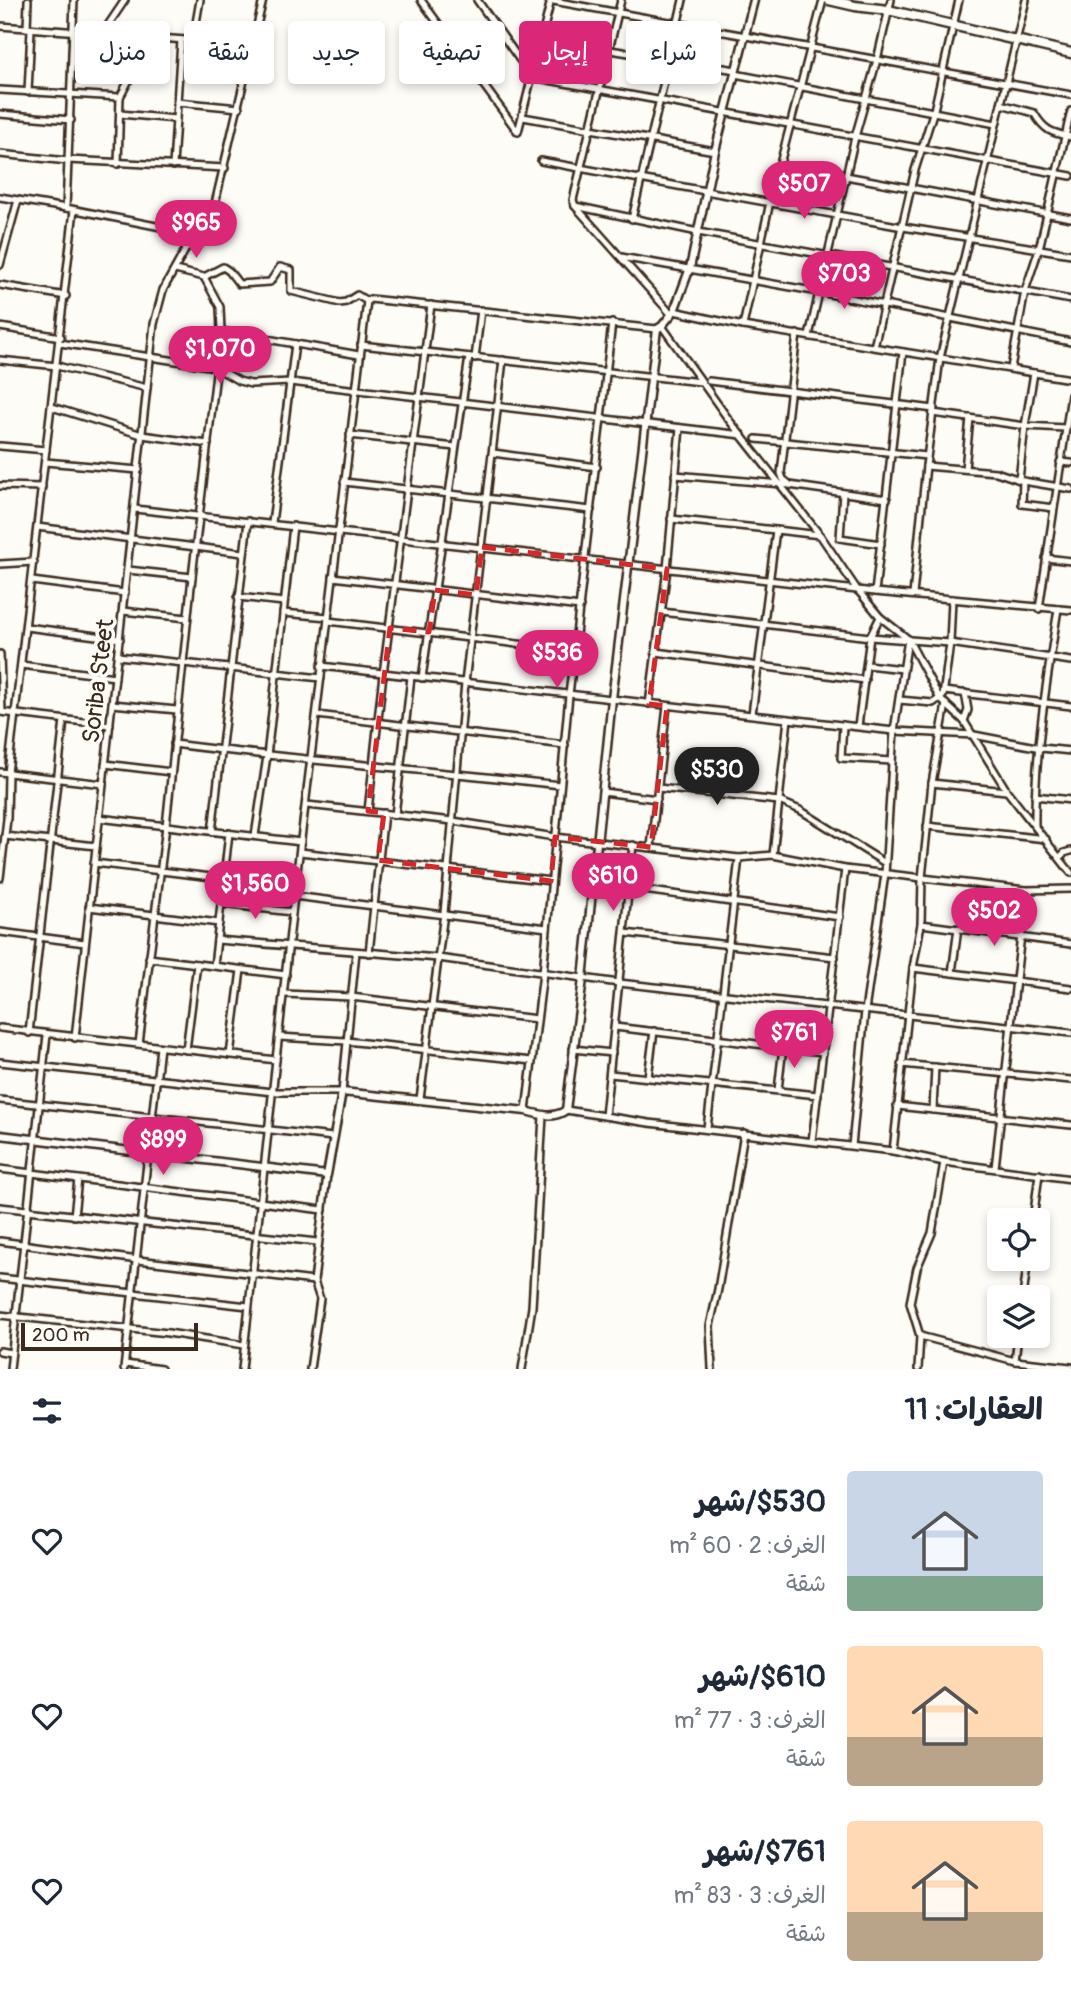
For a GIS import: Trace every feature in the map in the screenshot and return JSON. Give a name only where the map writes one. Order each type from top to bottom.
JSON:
[{"type":"main road","points":[[829,0],[888,9],[1071,53]]},
{"type":"street","points":[[28,0],[28,92]]},
{"type":"street","points":[[65,208],[71,120],[74,0]]},
{"type":"street","points":[[110,21],[125,0]]},
{"type":"street","points":[[196,21],[200,0]]},
{"type":"street","points":[[258,21],[263,0]]},
{"type":"street","points":[[421,0],[516,132],[519,132],[531,84]]},
{"type":"street","points":[[477,0],[519,60]]},
{"type":"street","points":[[545,21],[550,0],[665,21]]},
{"type":"street","points":[[612,34],[621,0]]},
{"type":"street","points":[[678,21],[683,0]]},
{"type":"street","points":[[0,1062],[273,1092],[342,1092],[420,1099],[526,1111],[543,1116],[562,1114],[565,1110],[583,979],[612,699],[651,378],[660,328],[673,313],[690,268],[715,151],[754,0]]},
{"type":"street","points":[[743,326],[822,0]]},
{"type":"street","points":[[809,336],[855,137],[891,0]]},
{"type":"street","points":[[874,347],[959,0]]},
{"type":"street","points":[[913,595],[940,358],[1026,0]]},
{"type":"street","points":[[0,26],[73,31]]},
{"type":"street","points":[[721,32],[1071,95]]},
{"type":"street","points":[[170,39],[181,40],[173,166]]},
{"type":"street","points":[[721,69],[996,124]]},
{"type":"street","points":[[118,164],[120,97],[127,84]]},
{"type":"street","points":[[0,155],[118,164],[225,168],[244,84]]},
{"type":"street","points":[[565,84],[1071,176]]},
{"type":"street","points":[[600,84],[572,200],[673,313],[1071,379]]},
{"type":"street","points":[[632,219],[664,84]]},
{"type":"street","points":[[0,90],[120,97]]},
{"type":"street","points":[[177,102],[239,108]]},
{"type":"street","points":[[1002,104],[1034,113],[1043,127],[1068,136]]},
{"type":"street","points":[[1011,368],[1025,291],[1039,249],[1068,136],[1071,111]]},
{"type":"street","points":[[0,114],[71,120]]},
{"type":"street","points":[[120,114],[176,119]]},
{"type":"street","points":[[523,117],[715,151]]},
{"type":"street","points":[[541,161],[903,227],[1071,254]]},
{"type":"street","name":"Soriba Steet","points":[[75,1038],[147,388],[159,302],[193,236],[209,229],[225,168]]},
{"type":"street","points":[[846,176],[1071,218]]},
{"type":"street","points":[[0,197],[190,232],[193,236]]},
{"type":"street","points":[[0,265],[18,200]]},
{"type":"street","points":[[575,206],[698,232],[1071,300]]},
{"type":"street","points":[[0,878],[8,774],[75,210]]},
{"type":"street","points":[[621,257],[819,292],[1071,342]]},
{"type":"street","points":[[175,270],[204,276],[223,267],[239,284],[265,283],[273,279],[280,267],[291,270],[289,287],[293,292],[342,303],[357,295],[367,301],[370,299],[660,328],[782,484],[856,588],[880,617],[908,639],[940,699],[964,721],[1007,791],[1071,873]]},
{"type":"street","points":[[139,1044],[221,331],[220,307],[204,276]]},
{"type":"street","points":[[0,285],[66,296]]},
{"type":"street","points":[[242,1369],[292,912],[367,301]]},
{"type":"street","points":[[368,811],[431,305]]},
{"type":"street","points":[[422,678],[462,402],[481,310]]},
{"type":"street","points":[[526,1111],[543,974],[569,695],[612,323]]},
{"type":"street","points":[[0,327],[215,367],[239,381],[251,384],[290,382],[742,435]]},
{"type":"street","points":[[221,331],[359,355]]},
{"type":"street","points":[[792,487],[781,476],[797,334]]},
{"type":"street","points":[[272,523],[295,344]]},
{"type":"street","points":[[360,345],[701,382]]},
{"type":"street","points":[[875,592],[903,352]]},
{"type":"street","points":[[0,360],[57,366],[147,388]]},
{"type":"street","points":[[420,1099],[444,914],[465,683],[503,360]]},
{"type":"street","points":[[1034,373],[1025,426],[1022,503],[1054,508]]},
{"type":"street","points":[[709,381],[897,405],[1025,426],[1068,424]]},
{"type":"street","points":[[1039,609],[1071,395]]},
{"type":"street","points":[[52,407],[142,435],[208,444]]},
{"type":"street","points":[[965,469],[970,418]]},
{"type":"street","points":[[649,704],[667,569],[680,428]]},
{"type":"street","points":[[350,435],[455,447]]},
{"type":"street","points":[[756,439],[927,456]]},
{"type":"street","points":[[1063,441],[1071,442]]},
{"type":"street","points":[[0,446],[46,450]]},
{"type":"street","points":[[493,453],[597,467]]},
{"type":"street","points":[[45,462],[139,470]]},
{"type":"street","points":[[1060,462],[1071,463]]},
{"type":"street","points":[[926,466],[996,472],[1021,480],[1071,489]]},
{"type":"street","points":[[675,475],[782,484],[887,499]]},
{"type":"street","points":[[344,482],[591,510]]},
{"type":"street","points":[[0,486],[42,487]]},
{"type":"street","points":[[843,493],[840,537],[881,544]]},
{"type":"street","points":[[135,509],[875,592],[1071,610]]},
{"type":"street","points":[[671,519],[820,535]]},
{"type":"street","points":[[212,832],[248,521]]},
{"type":"street","points":[[255,836],[267,756],[293,526]]},
{"type":"street","points":[[37,527],[243,553]]},
{"type":"street","points":[[752,714],[776,530]]},
{"type":"street","points":[[1046,558],[1071,561]]},
{"type":"street","points":[[0,564],[34,562]]},
{"type":"street","points":[[128,570],[192,577]]},
{"type":"street","points":[[333,577],[580,607]]},
{"type":"street","points":[[32,581],[125,593]]},
{"type":"street","points":[[238,597],[284,602]]},
{"type":"street","points":[[899,700],[933,703],[940,699],[944,691],[953,599]]},
{"type":"street","points":[[1035,827],[1035,796],[1058,610]]},
{"type":"street","points":[[123,611],[187,618]]},
{"type":"street","points":[[662,612],[870,637],[950,643],[1071,661]]},
{"type":"street","points":[[283,613],[575,651]]},
{"type":"street","points":[[858,726],[870,637],[880,617]]},
{"type":"street","points":[[26,626],[120,639]]},
{"type":"street","points":[[852,1146],[866,1011],[885,874],[894,732],[908,639]]},
{"type":"street","points":[[656,652],[865,680]]},
{"type":"street","points":[[0,654],[1,712],[110,725]]},
{"type":"street","points":[[118,656],[321,678]]},
{"type":"street","points":[[21,665],[116,677]]},
{"type":"street","points":[[867,665],[903,669]]},
{"type":"street","points":[[321,666],[894,732],[974,735],[1071,751]]},
{"type":"street","points":[[395,815],[411,677]]},
{"type":"street","points":[[944,691],[1071,706]]},
{"type":"street","points":[[964,721],[968,710],[965,693]]},
{"type":"street","points":[[112,704],[177,710]]},
{"type":"street","points":[[893,1151],[901,1064],[921,924],[922,878],[932,783],[946,704]]},
{"type":"street","points":[[651,847],[667,706]]},
{"type":"street","points":[[317,715],[565,744]]},
{"type":"street","points":[[773,855],[788,719]]},
{"type":"street","points":[[29,1032],[64,720]]},
{"type":"street","points":[[843,725],[841,758],[892,761]]},
{"type":"street","points":[[174,744],[267,756],[374,764],[560,785]]},
{"type":"street","points":[[105,764],[171,772]]},
{"type":"street","points":[[0,772],[103,784]]},
{"type":"street","points":[[932,783],[1007,791]]},
{"type":"street","points":[[658,788],[779,801],[800,810],[885,863]]},
{"type":"street","points":[[603,792],[657,799]]},
{"type":"street","points":[[1035,796],[1071,800]]},
{"type":"street","points":[[307,805],[739,858],[773,855],[845,869],[1026,890],[1071,889]]},
{"type":"street","points":[[369,953],[384,813]]},
{"type":"street","points":[[99,818],[301,842]]},
{"type":"street","points":[[927,826],[1046,839]]},
{"type":"street","points":[[214,966],[229,833]]},
{"type":"street","points":[[5,836],[96,846]]},
{"type":"street","points":[[605,1116],[633,845]]},
{"type":"street","points":[[1060,858],[1071,851]]},
{"type":"street","points":[[300,852],[551,881]]},
{"type":"street","points":[[707,1128],[739,858]]},
{"type":"street","points":[[94,863],[296,887]]},
{"type":"street","points":[[812,1142],[845,869]]},
{"type":"street","points":[[629,888],[840,917]]},
{"type":"street","points":[[995,1168],[1026,890]]},
{"type":"street","points":[[294,897],[547,928]]},
{"type":"street","points":[[221,904],[292,912]]},
{"type":"street","points":[[89,907],[219,923]]},
{"type":"street","points":[[921,924],[1071,944]]},
{"type":"street","points":[[952,973],[958,928]]},
{"type":"street","points":[[0,932],[85,943]]},
{"type":"street","points":[[625,933],[835,957]]},
{"type":"street","points":[[217,940],[438,958],[583,979],[1071,1033]]},
{"type":"street","points":[[310,1369],[320,1299],[314,1281],[317,1242],[342,1092],[356,952]]},
{"type":"street","points":[[149,958],[286,975]]},
{"type":"street","points":[[186,1051],[197,964]]},
{"type":"street","points":[[913,968],[1071,988]]},
{"type":"street","points":[[230,1055],[241,970]]},
{"type":"street","points":[[285,994],[351,997],[537,1019]]},
{"type":"street","points":[[615,1027],[823,1052]]},
{"type":"street","points":[[0,1028],[276,1059]]},
{"type":"street","points":[[648,1077],[654,1031]]},
{"type":"street","points":[[10,1369],[47,1035]]},
{"type":"street","points":[[279,1037],[346,1041],[532,1061]]},
{"type":"street","points":[[160,1047],[125,1367],[161,1369]]},
{"type":"street","points":[[778,1090],[783,1047]]},
{"type":"street","points":[[573,1049],[612,1053]]},
{"type":"street","points":[[901,1064],[1071,1080]]},
{"type":"street","points":[[933,1110],[934,1067]]},
{"type":"street","points":[[610,1074],[818,1095]]},
{"type":"street","points":[[0,1100],[333,1137]]},
{"type":"street","points":[[897,1106],[1071,1125]]},
{"type":"street","points":[[565,1110],[893,1151],[943,1162],[1071,1179]]},
{"type":"street","points":[[522,1369],[532,1307],[543,1116]]},
{"type":"street","points":[[712,1369],[710,1326],[744,1133]]},
{"type":"street","points":[[0,1135],[327,1175]]},
{"type":"street","points":[[918,1369],[920,1336],[910,1303],[917,1268],[932,1233],[943,1162]]},
{"type":"street","points":[[0,1170],[323,1210]]},
{"type":"street","points":[[1035,1208],[1040,1174]]},
{"type":"street","points":[[74,1216],[78,1179]]},
{"type":"street","points":[[0,1208],[317,1242]]},
{"type":"street","points":[[0,1241],[138,1261],[314,1281]]},
{"type":"street","points":[[0,1278],[248,1306]]},
{"type":"street","points":[[0,1315],[244,1345]]},
{"type":"street","points":[[920,1336],[1015,1361],[1071,1367]]},
{"type":"street","points":[[1015,1361],[1016,1348]]},
{"type":"street","points":[[0,1351],[11,1353]]},
{"type":"highlighted area","points":[[482,547],[667,569],[649,704],[667,706],[651,847],[555,837],[551,881],[378,860],[384,813],[368,811],[390,628],[429,632],[435,590],[476,595]]}]
